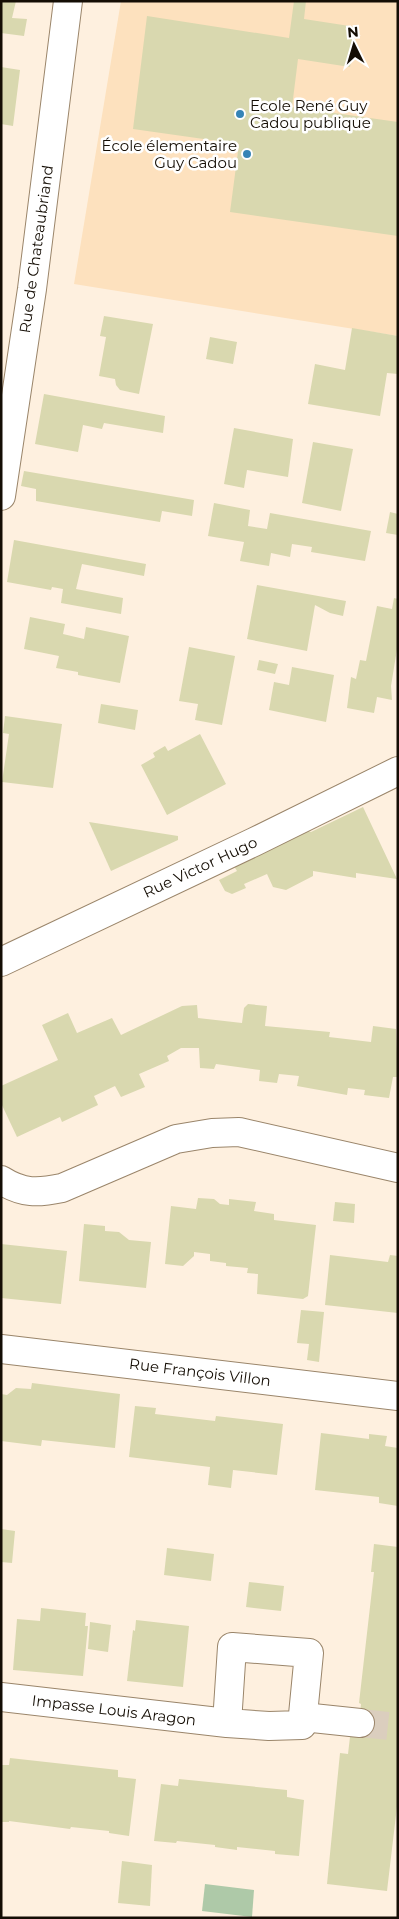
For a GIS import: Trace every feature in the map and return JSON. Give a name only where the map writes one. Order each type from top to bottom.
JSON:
[{"type":"street","name":"Rue de Chateaubriand","points":[[1,496],[32,289],[68,1]]},
{"type":"street","name":"Rue Victor Hugo","points":[[1,962],[254,842],[398,770]]},
{"type":"street","points":[[1,1180],[14,1188],[31,1191],[47,1191],[62,1188],[176,1139],[212,1133],[239,1132],[398,1168]]},
{"type":"street","name":"Rue François Villon","points":[[1,1349],[398,1396]]},
{"type":"street","points":[[227,1723],[232,1647],[309,1653],[303,1717],[360,1723]]},
{"type":"street","name":"Impasse Louis Aragon","points":[[1,1698],[269,1726],[302,1725],[303,1717]]},
{"type":"shaded area","name":"École élementaire Guy Cadou","points":[[121,1],[398,1],[398,336],[74,284]]},
{"type":"shaded area","points":[[205,1884],[254,1890],[252,1917],[202,1911]]},
{"type":"building","points":[[1,1],[16,1],[12,18],[27,19],[24,36],[1,33]]},
{"type":"building","name":"Ecole René Guy Cadou publique","points":[[294,1],[306,1],[304,19],[356,27],[350,67],[298,59],[292,107],[398,122],[398,236],[230,212],[239,144],[133,129],[147,16],[289,38]]},
{"type":"building","points":[[1,67],[20,70],[13,126],[1,124]]},
{"type":"building","points":[[104,316],[153,324],[139,394],[120,390],[116,385],[115,379],[99,376],[106,337],[100,336]]},
{"type":"building","points":[[352,328],[398,336],[398,374],[387,373],[380,416],[308,404],[315,364],[345,370]]},
{"type":"building","points":[[210,337],[237,342],[233,364],[206,359]]},
{"type":"building","points":[[44,394],[165,416],[163,433],[104,423],[102,429],[83,425],[78,452],[35,444]]},
{"type":"building","points":[[234,428],[293,439],[288,477],[247,470],[244,488],[224,484]]},
{"type":"building","points":[[313,442],[353,449],[341,511],[302,503]]},
{"type":"building","points":[[24,471],[194,500],[192,516],[162,511],[160,522],[36,501],[36,489],[21,486]]},
{"type":"building","points":[[214,503],[250,510],[248,526],[267,529],[270,513],[371,531],[365,561],[311,552],[312,547],[292,544],[290,557],[271,553],[269,566],[240,561],[244,542],[208,536]]},
{"type":"building","points":[[390,512],[398,514],[398,535],[386,533]]},
{"type":"building","points":[[14,540],[146,564],[144,576],[82,564],[76,589],[123,598],[121,614],[61,603],[63,589],[52,587],[51,590],[7,582]]},
{"type":"building","points":[[257,585],[346,601],[343,616],[330,613],[315,605],[307,651],[247,639]]},
{"type":"building","points":[[394,598],[398,599],[398,643],[391,686],[392,700],[377,697],[374,713],[347,708],[351,677],[356,679],[360,660],[366,661],[377,606],[392,609]]},
{"type":"building","points":[[30,617],[65,624],[63,634],[84,639],[86,627],[129,636],[120,683],[78,675],[78,672],[56,668],[59,656],[24,649]]},
{"type":"building","points":[[189,647],[235,656],[222,725],[195,720],[198,704],[179,701]]},
{"type":"building","points":[[259,660],[278,664],[275,674],[257,670]]},
{"type":"building","points":[[292,667],[334,675],[326,722],[269,710],[274,682],[289,685]]},
{"type":"building","points":[[101,704],[138,710],[135,730],[98,723]]},
{"type":"building","points":[[5,716],[62,724],[53,788],[2,782],[9,734],[3,733]]},
{"type":"building","points":[[200,734],[226,784],[167,815],[141,765],[155,757],[153,753],[165,746],[168,751]]},
{"type":"building","points":[[363,807],[397,879],[356,873],[356,878],[313,871],[313,876],[286,890],[273,887],[267,874],[244,884],[246,888],[232,894],[225,891],[219,880],[237,871],[232,863],[303,829],[311,832]]},
{"type":"building","points":[[89,822],[178,836],[178,840],[111,871]]},
{"type":"building","points":[[248,1004],[267,1006],[265,1026],[330,1032],[329,1037],[371,1042],[373,1026],[396,1029],[398,1077],[393,1077],[389,1098],[364,1095],[365,1090],[348,1088],[347,1095],[297,1086],[299,1076],[279,1074],[277,1083],[259,1081],[260,1070],[216,1064],[214,1069],[200,1068],[199,1048],[181,1048],[167,1056],[169,1061],[139,1074],[145,1087],[121,1097],[115,1086],[94,1096],[98,1105],[62,1122],[60,1117],[17,1137],[1,1103],[1,1086],[58,1060],[42,1025],[68,1013],[77,1033],[112,1018],[121,1035],[182,1006],[197,1005],[198,1018],[242,1023],[244,1008]]},
{"type":"building","points":[[198,1198],[214,1199],[220,1204],[229,1205],[229,1199],[256,1202],[254,1211],[274,1214],[274,1220],[316,1225],[308,1296],[303,1299],[257,1294],[258,1274],[247,1273],[248,1268],[226,1266],[226,1263],[210,1261],[210,1254],[194,1252],[194,1256],[183,1266],[165,1264],[171,1206],[196,1209]]},
{"type":"building","points":[[335,1202],[355,1204],[354,1223],[333,1221]]},
{"type":"building","points":[[84,1224],[105,1226],[105,1231],[119,1232],[129,1240],[151,1242],[146,1288],[79,1281]]},
{"type":"building","points":[[1,1244],[67,1251],[61,1304],[1,1298]]},
{"type":"building","points":[[330,1255],[388,1262],[390,1255],[398,1256],[398,1313],[325,1305]]},
{"type":"building","points":[[301,1310],[324,1312],[319,1362],[307,1360],[309,1344],[297,1343]]},
{"type":"building","points":[[32,1383],[120,1394],[115,1448],[42,1440],[41,1446],[1,1441],[1,1394],[7,1395],[16,1388],[31,1389]]},
{"type":"building","points":[[135,1406],[156,1408],[155,1414],[215,1421],[216,1416],[283,1424],[277,1475],[233,1470],[231,1488],[208,1485],[210,1467],[129,1457]]},
{"type":"building","points":[[321,1433],[369,1439],[369,1434],[387,1436],[385,1446],[398,1448],[398,1506],[379,1503],[379,1497],[315,1490]]},
{"type":"building","points":[[1,1529],[15,1531],[12,1563],[1,1562]]},
{"type":"building","points":[[374,1544],[398,1547],[398,1798],[387,1891],[327,1884],[340,1753],[348,1754],[350,1737],[358,1736],[361,1704],[359,1703],[374,1572],[371,1572]]},
{"type":"building","points":[[167,1548],[214,1554],[211,1581],[164,1575]]},
{"type":"building","points":[[249,1582],[284,1586],[281,1611],[246,1607]]},
{"type":"building","points":[[41,1608],[86,1613],[85,1626],[88,1626],[83,1676],[13,1670],[17,1619],[40,1621]]},
{"type":"building","points":[[136,1620],[189,1626],[183,1687],[127,1681],[133,1630],[135,1631]]},
{"type":"building","points":[[90,1622],[111,1625],[108,1652],[88,1649]]},
{"type":"building","points":[[10,1758],[118,1770],[118,1777],[136,1779],[129,1836],[109,1833],[109,1831],[71,1827],[70,1829],[9,1821],[1,1822],[1,1765],[9,1765]]},
{"type":"building","points":[[179,1779],[287,1790],[287,1797],[304,1800],[299,1856],[275,1854],[275,1851],[237,1847],[237,1850],[215,1847],[215,1845],[177,1841],[176,1843],[154,1841],[161,1784],[178,1786]]},
{"type":"building","points":[[122,1861],[152,1865],[150,1906],[118,1903]]},
{"type":"tunnel","points":[[360,1723],[398,1727]]},
{"type":"place","name":"Ecole René Guy Cadou publique","points":[[240,114]]},
{"type":"place","name":"École élementaire Guy Cadou","points":[[247,154]]}]
